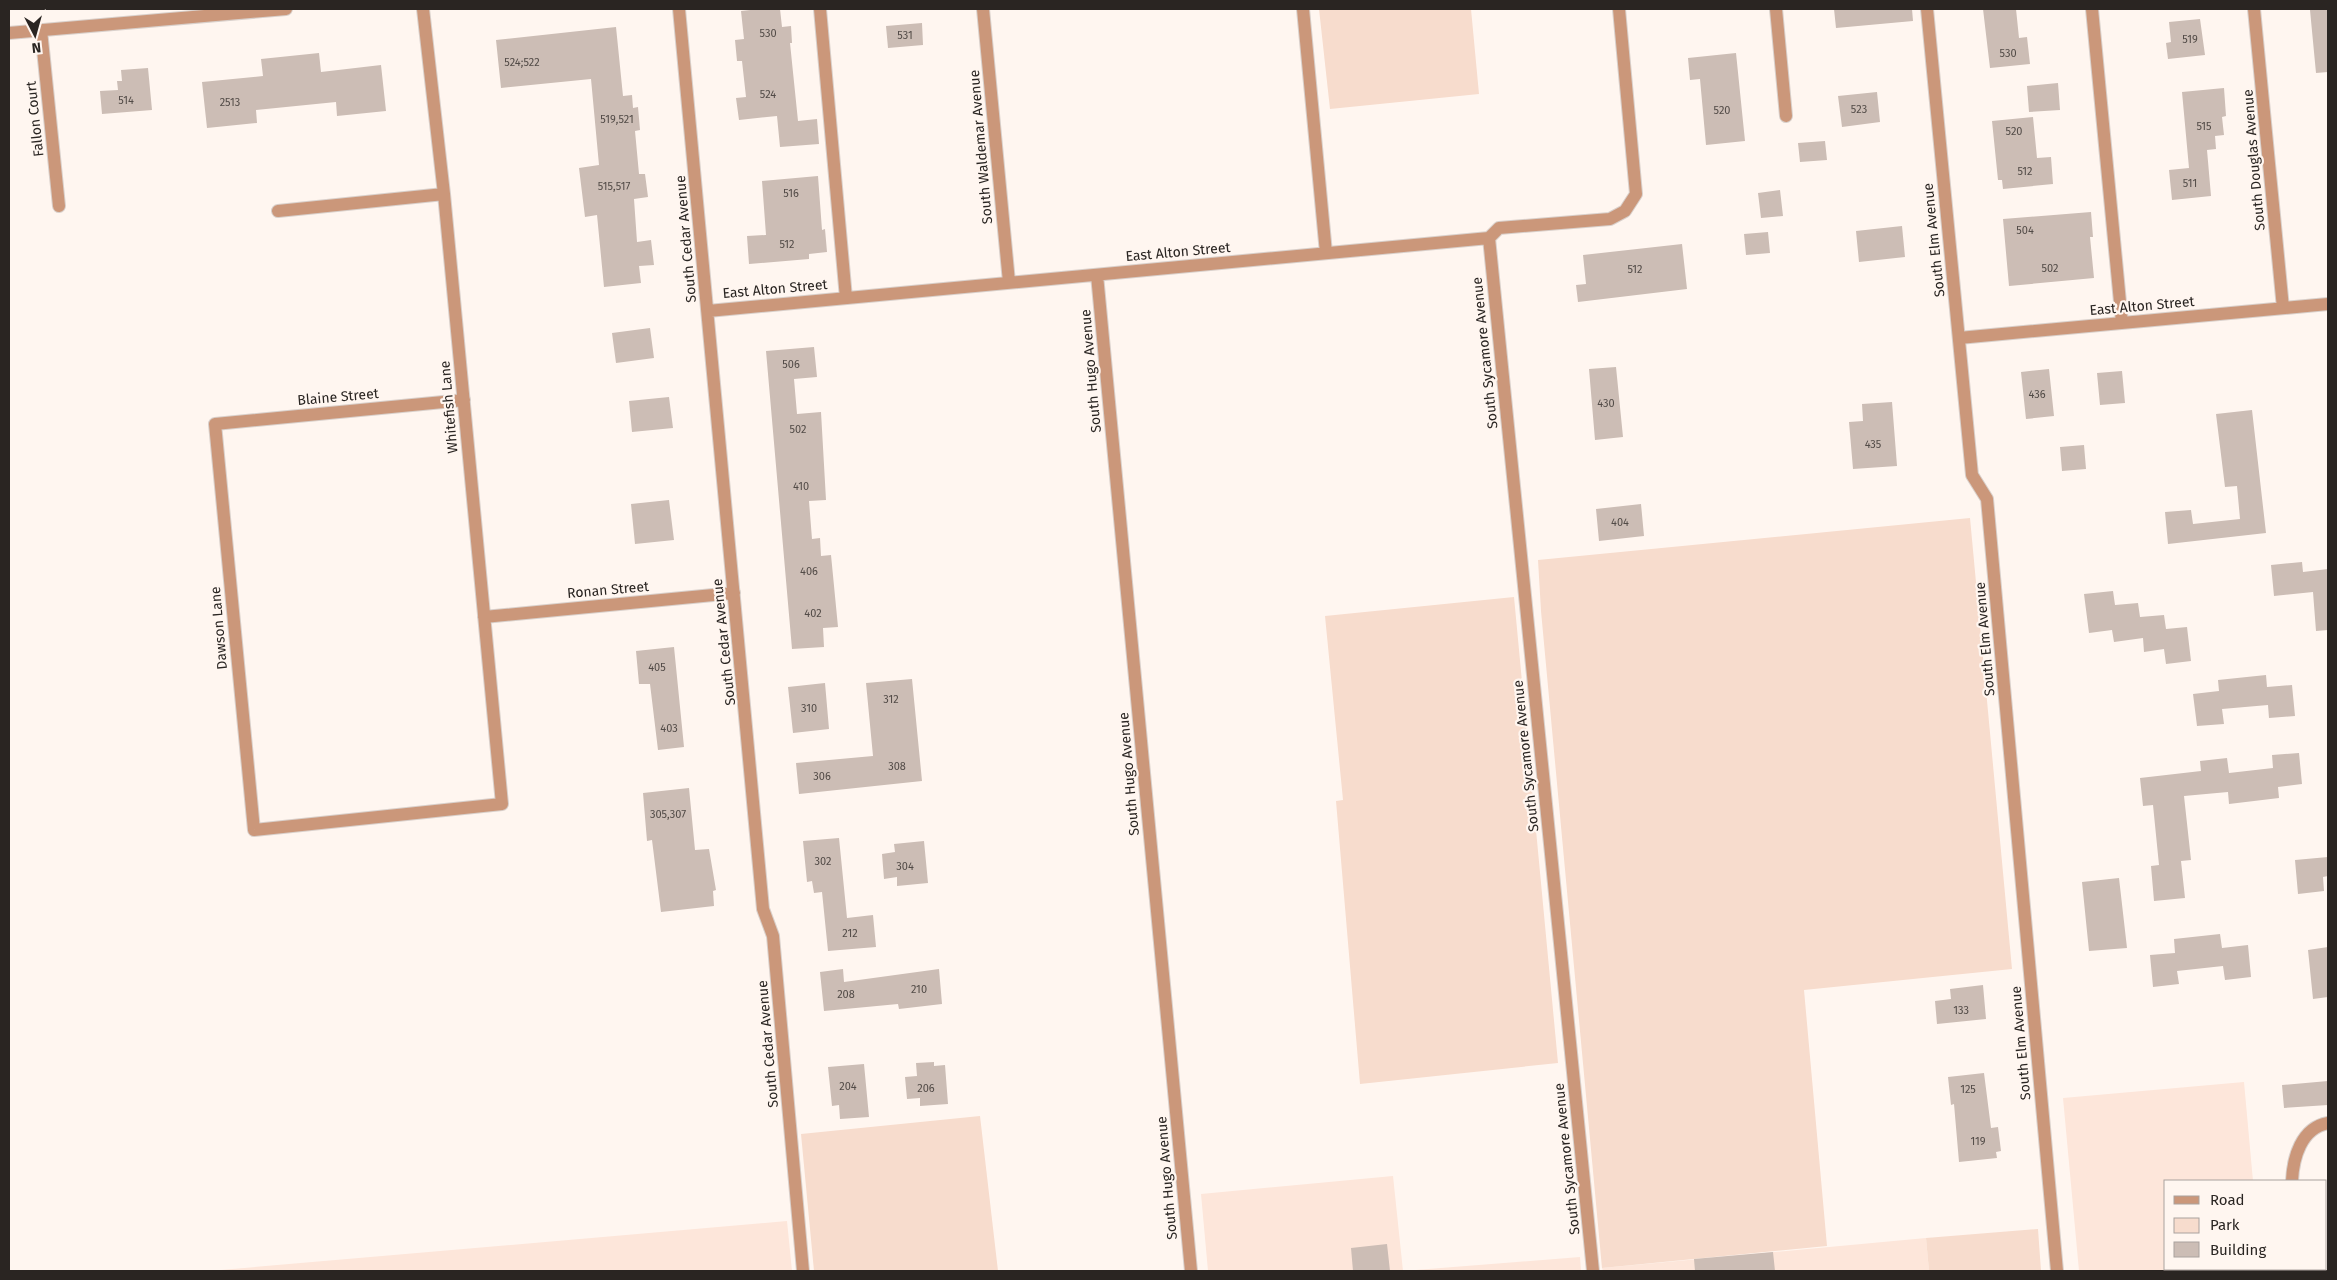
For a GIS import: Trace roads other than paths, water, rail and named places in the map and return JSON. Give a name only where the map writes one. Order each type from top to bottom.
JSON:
[{"type":"street","points":[[9,33],[286,9]]},
{"type":"street","name":"Whitefish Lane","points":[[423,9],[444,194],[502,804]]},
{"type":"street","name":"South Cedar Avenue","points":[[679,9],[763,909],[773,936],[803,1271]]},
{"type":"street","points":[[820,9],[846,298]]},
{"type":"street","name":"South Waldemar Avenue","points":[[983,9],[1010,282]]},
{"type":"street","points":[[1303,9],[1326,253]]},
{"type":"street","name":"East Alton Street","points":[[708,310],[1489,238],[1499,228],[1610,219],[1625,211],[1636,194],[1619,9]]},
{"type":"street","points":[[1776,9],[1786,116]]},
{"type":"street","name":"South Elm Avenue","points":[[1927,9],[1972,474],[1987,499],[2057,1271]]},
{"type":"street","points":[[2092,9],[2122,323]]},
{"type":"street","name":"South Douglas Avenue","points":[[2254,9],[2283,308]]},
{"type":"street","name":"Fallon Court","points":[[41,30],[59,206]]},
{"type":"street","points":[[278,211],[444,194]]},
{"type":"street","name":"South Sycamore Avenue","points":[[1489,238],[1593,1271]]},
{"type":"street","name":"South Hugo Avenue","points":[[1097,275],[1191,1271]]},
{"type":"street","name":"East Alton Street","points":[[1959,338],[2328,304]]},
{"type":"street","name":"Blaine Street","points":[[215,424],[464,400]]},
{"type":"street","name":"Dawson Lane","points":[[215,424],[254,830],[502,804]]},
{"type":"street","name":"Ronan Street","points":[[484,617],[734,593]]},
{"type":"street","points":[[2292,1180],[2295,1156],[2303,1139],[2328,1123]]}]
